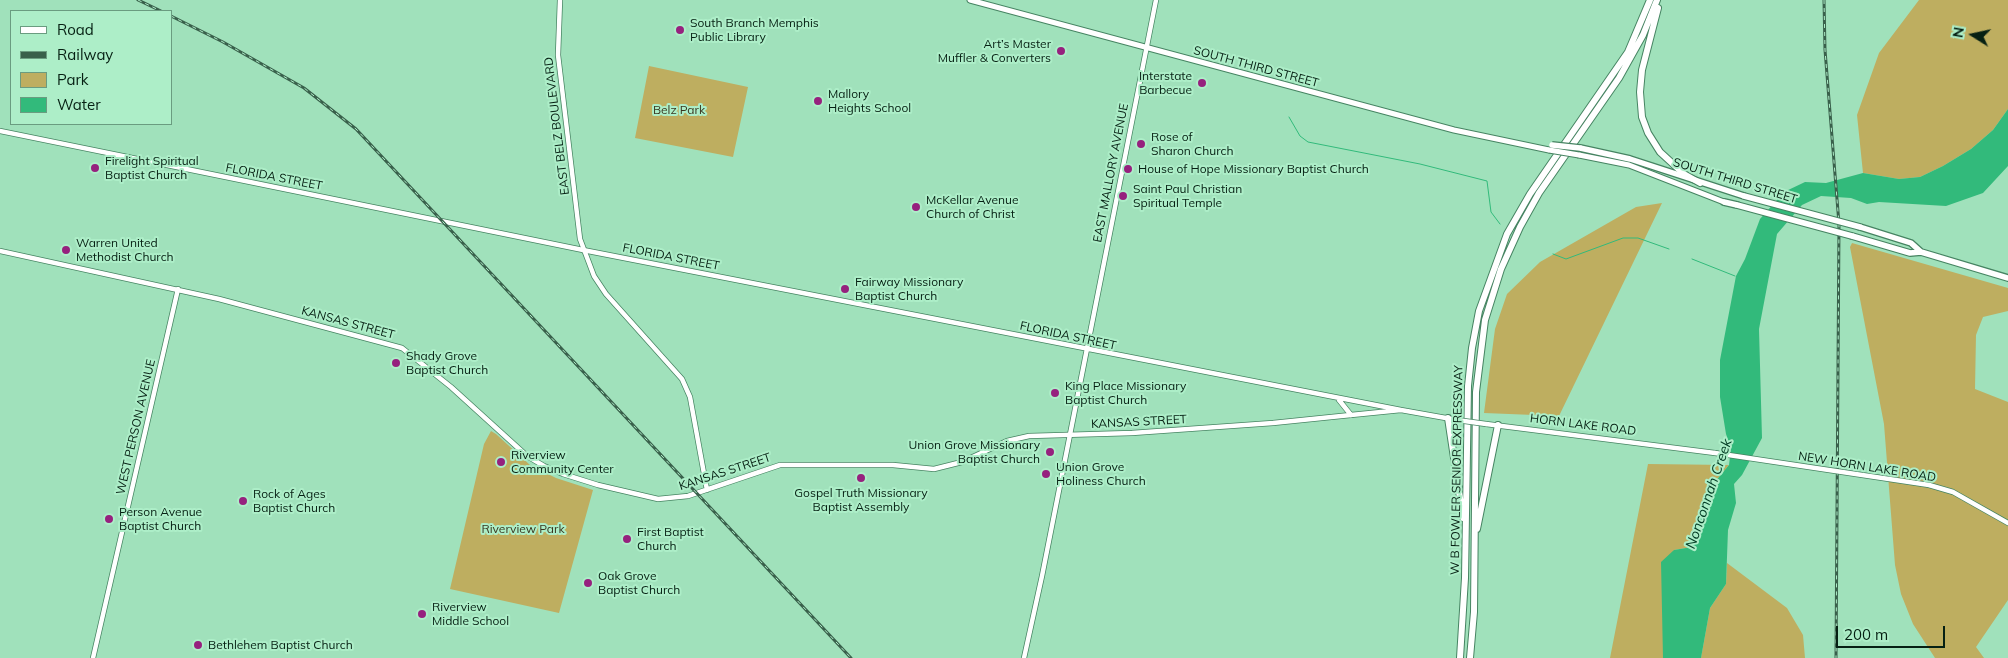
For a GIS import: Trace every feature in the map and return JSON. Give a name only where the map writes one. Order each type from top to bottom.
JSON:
[{"type":"highway","name":"W B FOWLER SENIOR EXPRESSWAY","points":[[1460,658],[1466,546],[1468,386],[1472,348],[1479,311],[1507,234],[1530,194],[1628,52],[1650,0]]},
{"type":"highway","name":"W B FOWLER SENIOR EXPRESSWAY","points":[[1470,658],[1474,612],[1478,369],[1485,320],[1501,269],[1520,227],[1538,194],[1619,78],[1643,34],[1658,0]]},
{"type":"highway","points":[[1658,0],[1642,70],[1640,92],[1642,117],[1648,133],[1660,152],[1684,174],[1700,183]]},
{"type":"highway","name":"SOUTH THIRD STREET","points":[[1551,147],[1630,159],[1700,183],[1911,243],[1920,252]]},
{"type":"highway","name":"SOUTH THIRD STREET","points":[[1724,202],[1910,253],[1920,252],[2008,278]]},
{"type":"highway","points":[[1448,418],[1466,546]]},
{"type":"highway","points":[[1474,547],[1498,425]]},
{"type":"main road","name":"EAST BELZ BOULEVARD","points":[[560,0],[558,56],[580,239],[583,250],[594,276],[606,294],[682,379],[690,397],[707,490]]},
{"type":"main road","name":"SOUTH THIRD STREET","points":[[970,0],[1486,138],[1551,147]]},
{"type":"main road","name":"EAST MALLORY AVENUE","points":[[1024,658],[1156,0]]},
{"type":"main road","name":"FLORIDA STREET","points":[[0,131],[583,250],[1086,350],[1401,410]]},
{"type":"main road","name":"SOUTH THIRD STREET","points":[[1580,152],[1629,165],[1724,202]]},
{"type":"main road","name":"KANSAS STREET","points":[[0,252],[178,289],[261,310],[408,352],[528,456],[563,474],[658,498],[688,496],[780,465],[893,465],[934,468],[962,462],[989,448],[1019,438],[1264,424],[1401,410],[1448,418]]},
{"type":"main road","name":"WEST PERSON AVENUE","points":[[94,658],[178,289]]},
{"type":"main road","points":[[1338,399],[1351,414]]},
{"type":"main road","name":"HORN LAKE ROAD","points":[[1448,418],[1715,453]]},
{"type":"main road","name":"NEW HORN LAKE ROAD","points":[[1715,453],[1929,485],[1953,492],[2008,522]]},
{"type":"green space","points":[[1919,0],[2008,0],[2008,109],[1993,130],[1971,149],[1920,177],[1899,179],[1863,173],[1857,115],[1879,53]]},
{"type":"green space","name":"Belz Park","points":[[649,66],[748,87],[733,157],[635,138]]},
{"type":"green space","points":[[1662,203],[1559,416],[1484,413],[1495,329],[1507,294],[1540,262],[1636,207]]},
{"type":"green space","points":[[1852,243],[2008,288],[2008,311],[1983,317],[1976,335],[1975,389],[2008,402],[2008,600],[1976,647],[1984,658],[1935,658],[1913,624],[1901,594],[1895,565],[1884,424],[1850,247]]},
{"type":"green space","name":"Riverview Park","points":[[491,431],[530,465],[556,478],[593,490],[559,613],[450,589],[484,444]]},
{"type":"green space","points":[[1648,464],[1729,465],[1704,495],[1692,547],[1674,550],[1664,621],[1663,658],[1610,658]]},
{"type":"green space","points":[[1727,563],[1787,608],[1803,635],[1805,658],[1701,658],[1710,608],[1726,584]]},
{"type":"water","name":"Nonconnah Creek","points":[[2008,109],[2008,166],[1983,193],[1946,206],[1879,202],[1867,204],[1851,198],[1821,196],[1802,205],[1777,234],[1759,329],[1762,438],[1742,475],[1734,484],[1736,503],[1728,530],[1726,584],[1710,608],[1701,658],[1663,658],[1661,562],[1674,550],[1692,547],[1704,495],[1729,465],[1731,448],[1726,434],[1720,397],[1720,360],[1736,276],[1745,259],[1760,219],[1784,192],[1805,182],[1826,183],[1863,173],[1899,179],[1920,177],[1971,149],[1993,130]]},
{"type":"waterway","points":[[1289,117],[1300,136],[1308,142],[1420,164],[1487,181],[1491,212],[1500,224]]},
{"type":"waterway","points":[[1553,254],[1566,259],[1623,238],[1638,238],[1669,249]]},
{"type":"waterway","points":[[1692,259],[1735,276]]},
{"type":"railway","points":[[138,0],[159,10]]},
{"type":"railway","points":[[1824,0],[1825,50],[1839,224],[1836,658]]},
{"type":"railway","points":[[172,16],[223,42],[304,88],[356,129],[851,658]]},
{"type":"place","name":"South Branch Memphis Public Library","points":[[680,30]]},
{"type":"place","name":"Art’s Master Muffler & Converters","points":[[1061,51]]},
{"type":"place","name":"Interstate Barbecue","points":[[1202,83]]},
{"type":"place","name":"Mallory Heights School","points":[[818,101]]},
{"type":"place","name":"Rose of Sharon Church","points":[[1141,144]]},
{"type":"place","name":"Firelight Spiritual Baptist Church","points":[[95,168]]},
{"type":"place","name":"House of Hope Missionary Baptist Church","points":[[1128,169]]},
{"type":"place","name":"Saint Paul Christian Spiritual Temple","points":[[1123,196]]},
{"type":"place","name":"McKellar Avenue Church of Christ","points":[[916,207]]},
{"type":"place","name":"Warren United Methodist Church","points":[[66,250]]},
{"type":"place","name":"Fairway Missionary Baptist Church","points":[[845,289]]},
{"type":"place","name":"Shady Grove Baptist Church","points":[[396,363]]},
{"type":"place","name":"King Place Missionary Baptist Church","points":[[1055,393]]},
{"type":"place","name":"Union Grove Missionary Baptist Church","points":[[1050,452]]},
{"type":"place","name":"Riverview Community Center","points":[[501,462]]},
{"type":"place","name":"Union Grove Holiness Church","points":[[1046,474]]},
{"type":"place","name":"Gospel Truth Missionary Baptist Assembly","points":[[861,478]]},
{"type":"place","name":"Rock of Ages Baptist Church","points":[[243,501]]},
{"type":"place","name":"Person Avenue Baptist Church","points":[[109,519]]},
{"type":"place","name":"First Baptist Church","points":[[627,539]]},
{"type":"place","name":"Oak Grove Baptist Church","points":[[588,583]]},
{"type":"place","name":"Riverview Middle School","points":[[422,614]]},
{"type":"place","name":"Bethlehem Baptist Church","points":[[198,645]]}]
